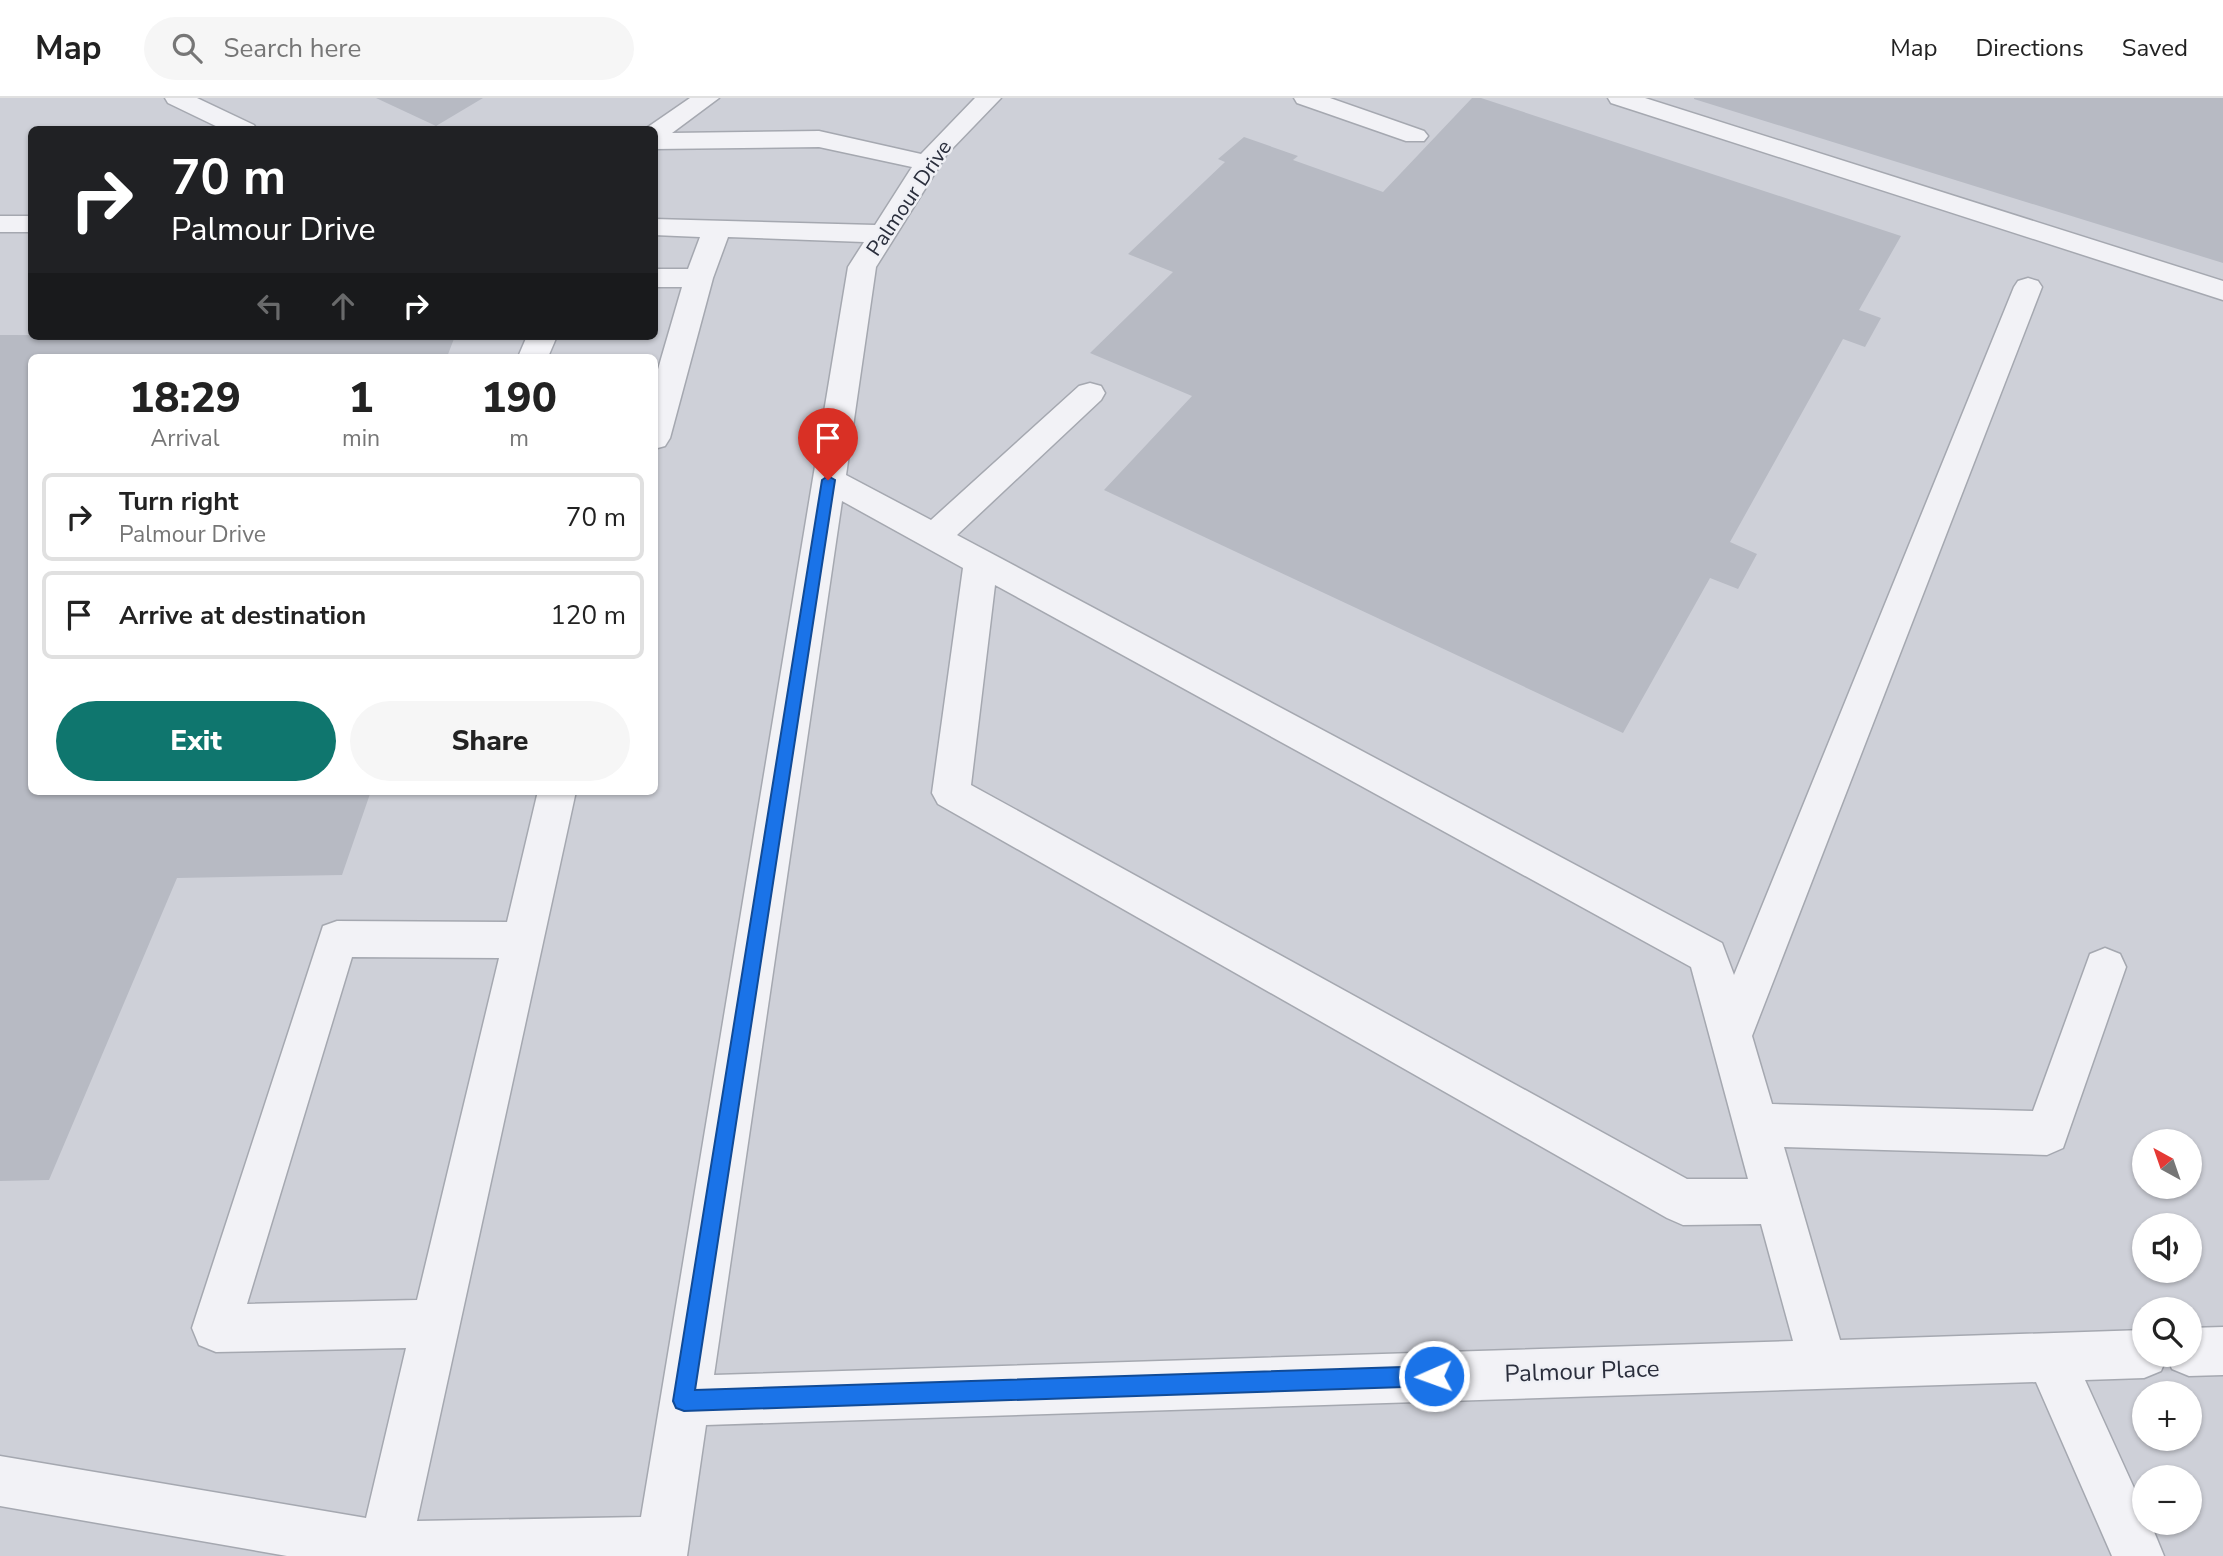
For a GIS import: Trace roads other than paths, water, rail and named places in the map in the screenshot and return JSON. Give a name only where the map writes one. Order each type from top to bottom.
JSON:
[{"type":"street","points":[[177,98],[237,126]]},
{"type":"street","points":[[658,131],[707,98]]},
{"type":"street","name":"Palmour Drive","points":[[662,1549],[862,267],[937,149],[989,98]]},
{"type":"street","points":[[1306,98],[1415,136]]},
{"type":"street","points":[[1620,98],[2223,291]]},
{"type":"street","points":[[658,141],[819,139],[928,163]]},
{"type":"street","points":[[0,225],[28,224]]},
{"type":"street","points":[[658,227],[883,234]]},
{"type":"street","points":[[658,424],[699,278],[717,229]]},
{"type":"street","points":[[658,278],[699,278]]},
{"type":"street","points":[[1731,1035],[2028,287]]},
{"type":"street","points":[[934,537],[1090,393]]},
{"type":"street","points":[[828,480],[1708,956],[1823,1363]]},
{"type":"street","points":[[981,562],[951,793],[1684,1202],[1777,1201]]},
{"type":"street","points":[[385,1547],[555,795]]},
{"type":"street","points":[[435,1324],[216,1328],[337,939],[522,940]]},
{"type":"street","points":[[1756,1125],[2047,1133],[2105,967]]},
{"type":"street","points":[[2202,1352],[2223,1351]]},
{"type":"street","name":"Palmour Place","points":[[684,1401],[2132,1354]]},
{"type":"street","points":[[2050,1357],[2138,1556]]},
{"type":"street","points":[[0,1481],[385,1547],[662,1549]]}]
